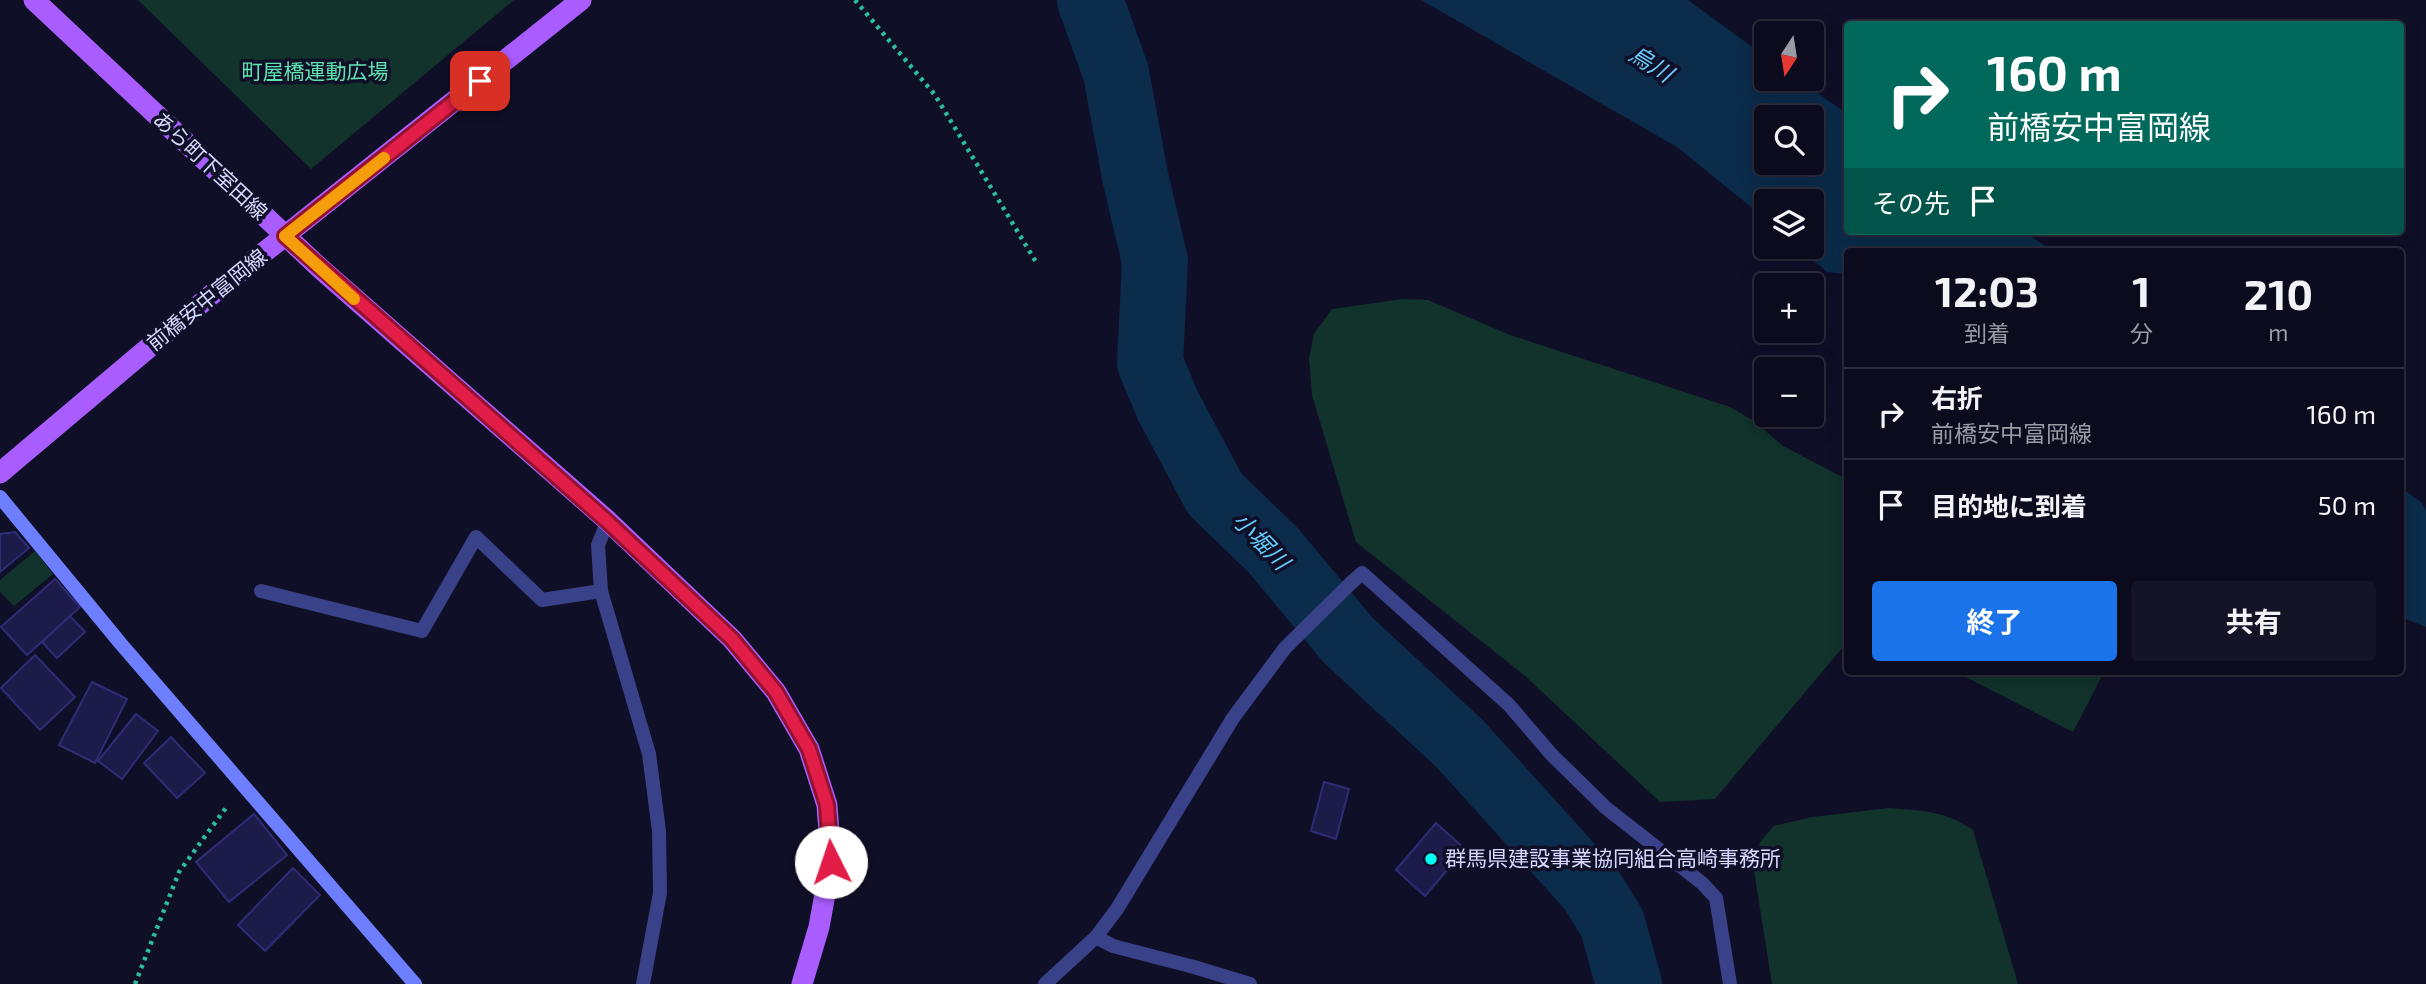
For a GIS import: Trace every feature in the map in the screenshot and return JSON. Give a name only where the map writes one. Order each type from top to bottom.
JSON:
[{"type":"main road","name":"あら町下室田線","points":[[34,0],[285,236],[608,522],[732,639],[776,692],[809,749],[827,805],[831,862],[820,927],[802,984]]},
{"type":"main road","name":"前橋安中富岡線","points":[[0,473],[223,285],[581,0]]},
{"type":"street","points":[[0,497],[121,644],[415,984]]},
{"type":"street","points":[[608,522],[598,545],[601,591],[649,754],[659,831],[660,893],[643,984]]},
{"type":"street","points":[[261,591],[422,631],[476,537],[542,600],[601,591]]},
{"type":"street","points":[[1045,984],[1096,937],[1117,909],[1233,718],[1285,648],[1362,573],[1509,705],[1551,754],[1606,808],[1702,883],[1716,898],[1730,984]]},
{"type":"street","points":[[1096,937],[1114,946],[1250,984]]},
{"type":"path","points":[[855,0],[934,95],[1036,262]]},
{"type":"path","points":[[135,984],[179,872],[242,784]]},
{"type":"green space","name":"町屋橋運動広場","points":[[138,0],[514,0],[311,169]]},
{"type":"green space","points":[[1403,299],[1428,300],[1510,335],[1730,407],[1754,421],[1754,427],[1761,427],[1783,446],[1844,478],[1844,646],[1715,799],[1660,802],[1524,675],[1356,542],[1312,395],[1309,358],[1314,334],[1332,309]]},
{"type":"green space","points":[[35,551],[53,574],[14,606],[0,592],[0,580]]},
{"type":"green space","points":[[1962,675],[2102,675],[2073,732]]},
{"type":"green space","points":[[1889,808],[1942,815],[1973,830],[2018,984],[1772,984],[1754,871],[1760,842],[1774,826],[1812,817]]},
{"type":"water","name":"烏川","points":[[1421,0],[1688,0],[1754,48],[1754,91],[1814,91],[1844,111],[1844,235],[2028,235],[2049,248],[1844,248],[1844,274],[1827,272],[1811,259],[1824,259],[1824,189],[1754,189],[1754,209],[1677,147]]},
{"type":"water","points":[[2404,490],[2421,502],[2426,510],[2426,627],[2404,618]]},
{"type":"building","points":[[15,532],[29,548],[0,572],[0,534]]},
{"type":"building","points":[[55,579],[80,607],[27,655],[1,627]]},
{"type":"building","points":[[70,616],[85,632],[57,658],[42,642]]},
{"type":"building","points":[[35,655],[75,697],[40,730],[1,688]]},
{"type":"building","points":[[92,682],[127,699],[95,763],[59,745]]},
{"type":"building","points":[[136,714],[158,731],[122,779],[98,761]]},
{"type":"building","points":[[171,737],[205,773],[177,798],[144,763]]},
{"type":"building","points":[[1324,782],[1349,789],[1336,839],[1311,831]]},
{"type":"building","points":[[254,814],[287,855],[229,902],[196,862]]},
{"type":"building","name":"群馬県建設事業協同組合高崎事務所","points":[[1436,823],[1465,849],[1425,896],[1396,870]]},
{"type":"building","points":[[293,868],[320,895],[265,951],[238,925]]},
{"type":"waterway","name":"小堀川","points":[[1090,0],[1116,73],[1135,176],[1155,261],[1150,363],[1168,406],[1215,494],[1273,550],[1348,640],[1460,744],[1591,889],[1612,923],[1629,984]]},
{"type":"slow traffic","points":[[354,299],[285,236],[384,158]]},
{"type":"place","name":"群馬県建設事業協同組合高崎事務所","points":[[1431,859]]},
{"type":"route","points":[[480,81],[285,236],[608,522],[732,639],[776,692],[809,749],[827,805],[831,862]]}]
